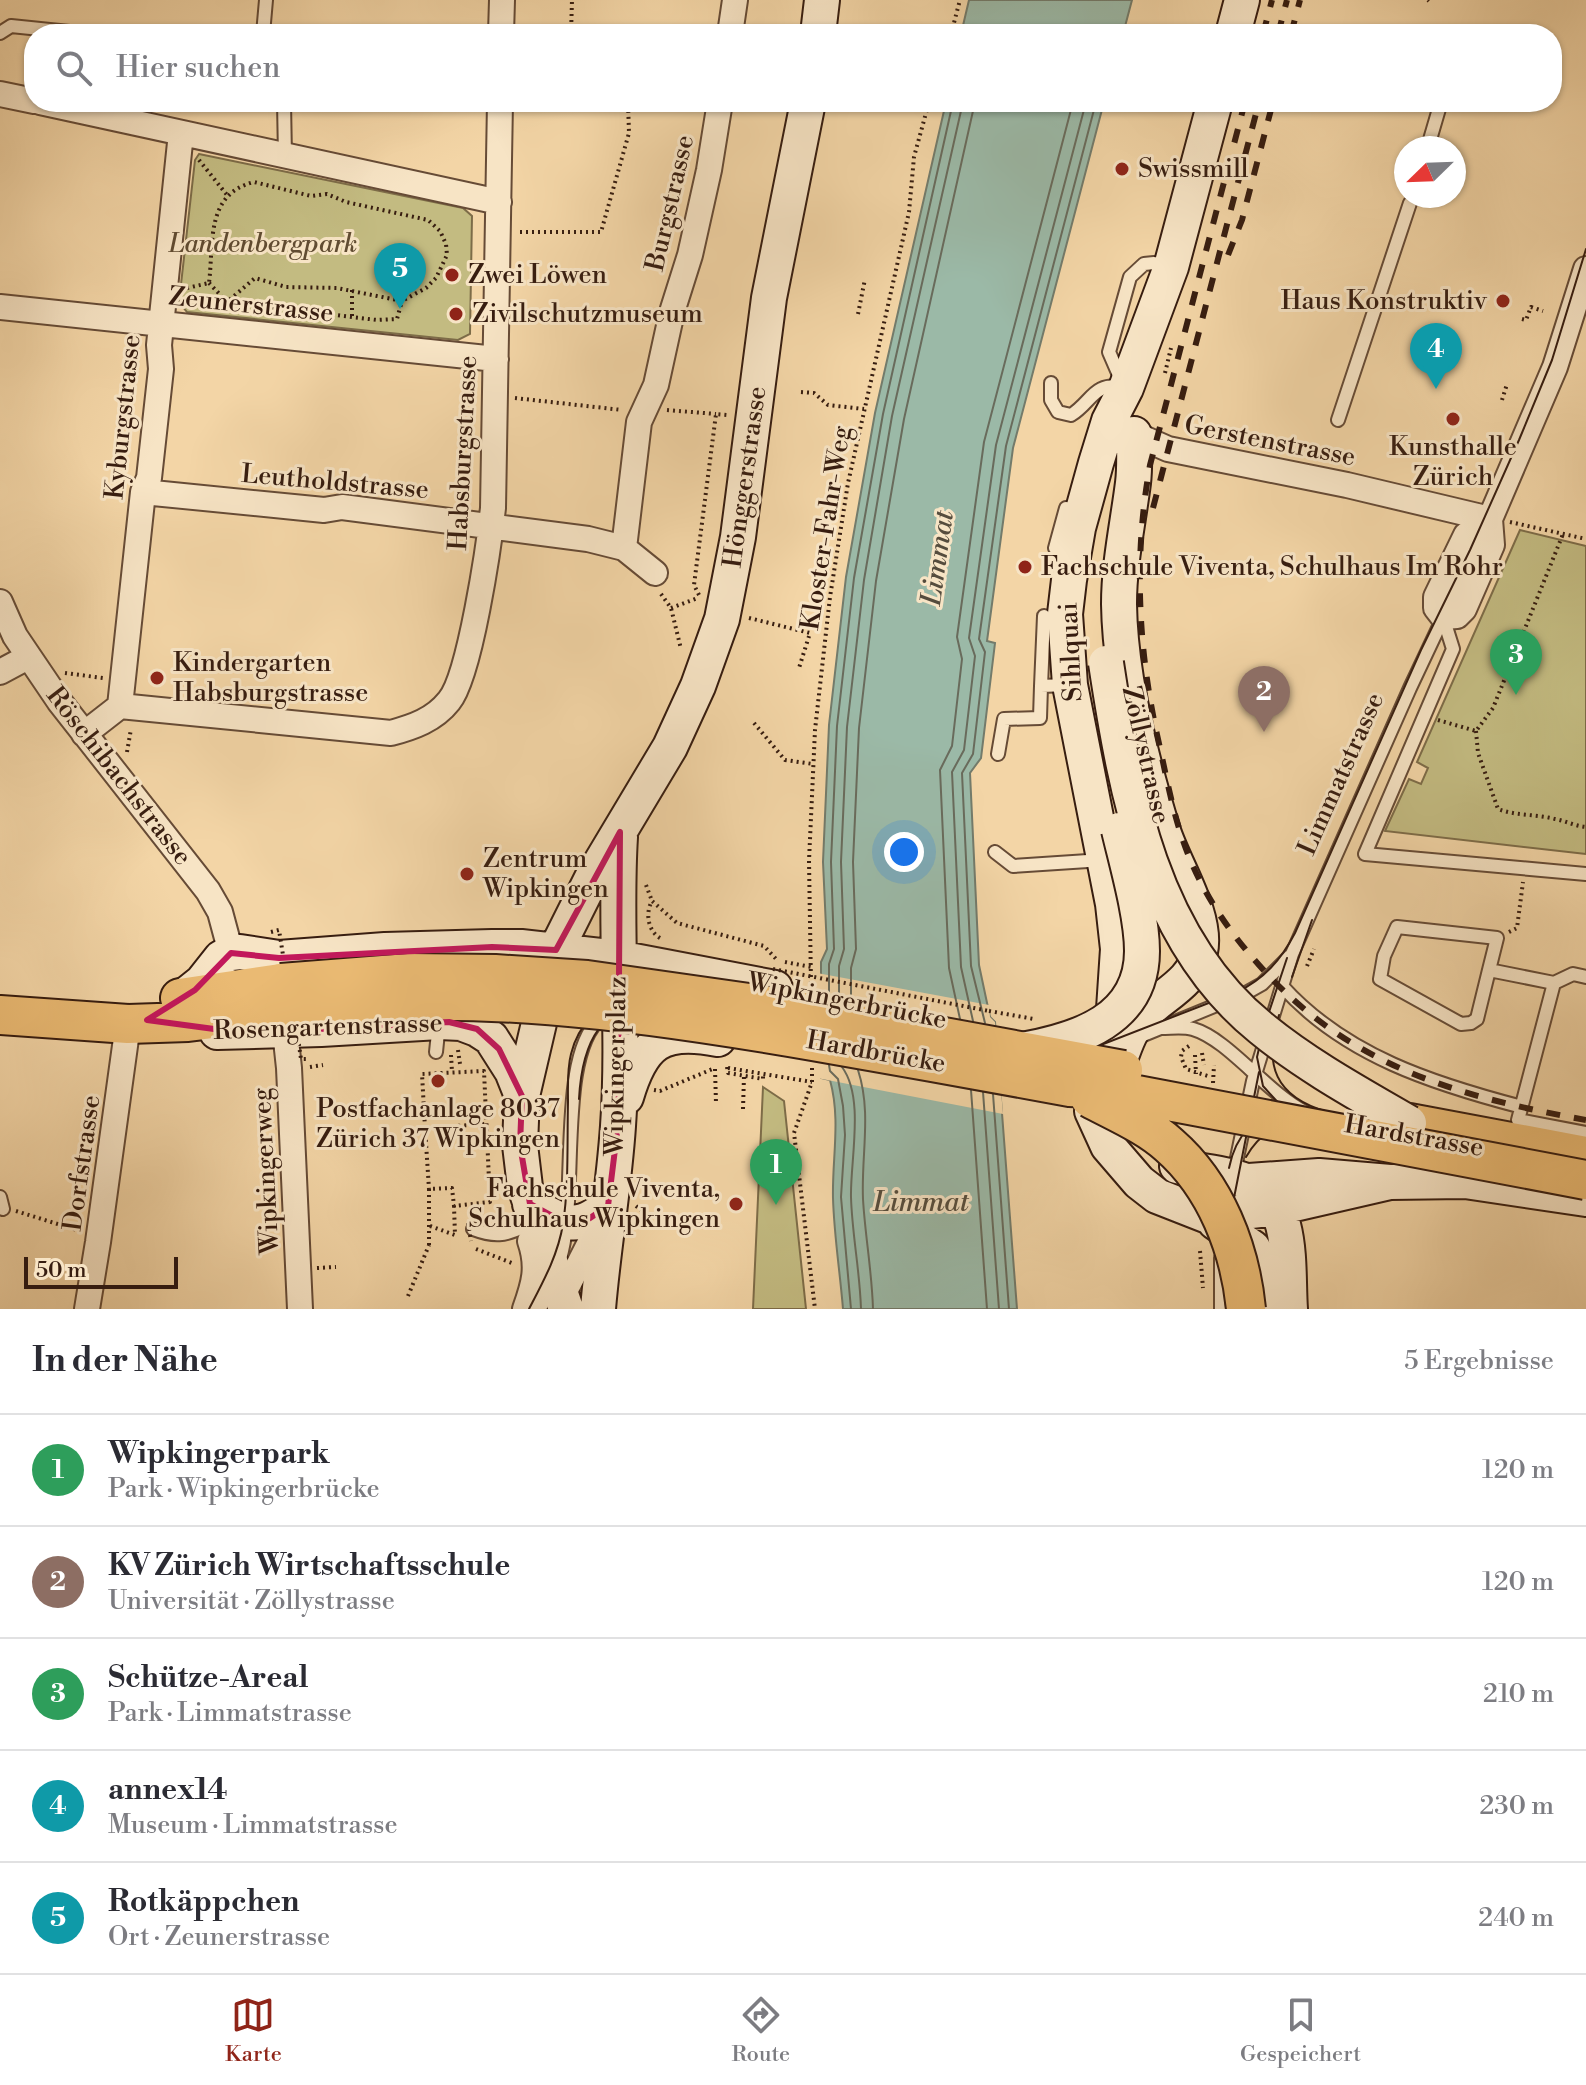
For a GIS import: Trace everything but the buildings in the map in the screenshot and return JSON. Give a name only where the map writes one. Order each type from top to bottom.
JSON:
[{"type":"main road","name":"Hardbrücke","points":[[283,1008],[409,973],[587,980],[797,1010],[1586,1156]]},
{"type":"main road","name":"Rosengartenstrasse","points":[[0,994],[111,1000],[157,1015]]},
{"type":"main road","name":"Hardbrücke","points":[[157,1015],[424,1000],[525,1002],[608,1009],[1105,1089],[1586,1180]]},
{"type":"main road","points":[[0,1015],[157,1015]]},
{"type":"main road","points":[[1087,1088],[1169,1145],[1197,1176],[1232,1239],[1243,1279],[1246,1309]]},
{"type":"street","points":[[501,24],[502,0]]},
{"type":"street","points":[[731,24],[735,0]]},
{"type":"street","points":[[819,24],[822,0]]},
{"type":"street","points":[[1236,24],[1242,0]]},
{"type":"street","points":[[0,94],[24,99]]},
{"type":"street","points":[[104,112],[285,157],[499,202]]},
{"type":"street","name":"Habsburgstrasse","points":[[126,713],[391,733],[416,726],[437,713],[451,699],[461,677],[491,527],[500,112]]},
{"type":"street","name":"Burgstrasse","points":[[624,548],[639,422],[656,385],[672,312],[690,255],[718,112]]},
{"type":"street","name":"Hönggerstrasse","points":[[556,950],[571,916],[686,715],[710,656],[711,603],[738,537],[771,284],[806,112]]},
{"type":"street","name":"Sihlquai","points":[[1134,434],[1153,374],[1171,267],[1212,112]]},
{"type":"street","name":"Kyburgstrasse","points":[[126,713],[126,653],[143,492],[149,478],[161,369],[161,324],[181,133]]},
{"type":"street","name":"Sihlquai","points":[[1117,1046],[1113,1024],[1118,949],[1104,860],[1056,686],[1071,562],[1089,486],[1109,421],[1126,388],[1171,267]]},
{"type":"street","name":"Limmatstrasse","points":[[1443,617],[1457,616],[1467,604],[1492,545],[1490,519],[1555,367],[1578,325],[1586,269]]},
{"type":"street","name":"Zeunerstrasse","points":[[0,307],[496,359]]},
{"type":"street","points":[[1126,388],[1121,433],[1089,579],[1096,654],[1116,721],[1146,851],[1168,910],[1216,984],[1261,1028],[1320,1069],[1409,1123]]},
{"type":"street","points":[[1001,1048],[1060,1043],[1098,1028],[1123,1005],[1137,983],[1141,938],[1087,674],[1096,654],[1118,496],[1134,434]]},
{"type":"street","name":"Gerstenstrasse","points":[[1134,434],[1168,449],[1320,472],[1490,519]]},
{"type":"street","name":"Zöllystrasse","points":[[1117,1046],[1143,1015],[1180,986],[1194,968],[1201,950],[1211,948],[1176,868],[1153,800],[1136,725],[1123,642],[1119,604],[1133,482],[1134,434]]},
{"type":"street","name":"Leutholdstrasse","points":[[143,492],[324,510],[342,507],[588,539],[624,548],[656,581]]},
{"type":"street","name":"Röschibachstrasse","points":[[0,602],[28,657],[84,734],[208,891],[220,912],[231,953]]},
{"type":"street","points":[[0,672],[28,657]]},
{"type":"street","points":[[84,734],[126,713]]},
{"type":"street","name":"Hönggerstrasse","points":[[618,958],[620,832]]},
{"type":"street","points":[[157,1015],[195,990],[221,958],[231,953],[279,958],[385,950],[492,947],[556,950],[522,1096],[520,1145],[536,1271],[525,1309]]},
{"type":"street","name":"Wipkingerplatz","points":[[556,950],[618,958],[618,1125],[622,1206],[598,1309]]},
{"type":"street","name":"Wipkingerbrücke","points":[[618,958],[776,984],[1001,1048],[1087,1088]]},
{"type":"street","name":"Rosengartenstrasse","points":[[283,1008],[438,1037],[461,1023],[491,1038],[512,1071],[522,1096]]},
{"type":"street","name":"Wipkingerweg","points":[[283,1008],[289,1057],[300,1309]]},
{"type":"street","name":"Dorfstrasse","points":[[87,1309],[98,1242],[157,1015]]},
{"type":"street","name":"Wipkingerbrücke","points":[[618,1125],[637,1064],[647,1050],[661,1041],[685,1036],[702,1036],[772,1063],[1001,1048],[1023,1036],[1087,1088]]},
{"type":"street","points":[[1087,1088],[1114,1075],[1117,1046]]},
{"type":"street","name":"Hardstrasse","points":[[1087,1088],[1108,1146],[1139,1182],[1157,1196],[1225,1207],[1277,1208],[1390,1182]]},
{"type":"street","name":"Hardstrasse","points":[[1087,1088],[1155,1153],[1176,1166],[1225,1207]]},
{"type":"street","name":"Hardstrasse","points":[[1225,1207],[1319,1176],[1390,1182],[1465,1181],[1586,1199]]},
{"type":"street","points":[[527,1215],[568,1223],[584,1222],[622,1206]]},
{"type":"street","name":"Wipkingerplatz","points":[[556,1299],[622,1206]]},
{"type":"street","points":[[1225,1207],[1262,1267],[1267,1309]]},
{"type":"street","points":[[1277,1208],[1285,1235],[1290,1309]]},
{"type":"street","points":[[527,1215],[556,1299]]},
{"type":"lane","points":[[264,24],[266,0]]},
{"type":"lane","points":[[0,33],[11,26],[24,27]]},
{"type":"lane","points":[[284,112],[285,157]]},
{"type":"lane","points":[[1431,136],[1438,112]]},
{"type":"lane","points":[[1338,420],[1408,208]]},
{"type":"lane","points":[[1051,383],[1051,400],[1058,412],[1071,415],[1084,407],[1096,390],[1111,385],[1126,388]]},
{"type":"lane","points":[[1055,548],[1071,491],[1089,486]]},
{"type":"lane","points":[[998,754],[1004,719],[1040,718],[1056,686],[1044,616]]},
{"type":"lane","points":[[1443,617],[1453,649],[1365,854],[1586,874]]},
{"type":"lane","name":"Limmatstrasse","points":[[1292,954],[1443,617]]},
{"type":"lane","points":[[995,852],[1013,866],[1104,860]]},
{"type":"lane","points":[[1397,927],[1497,938],[1489,970],[1477,1019],[1461,1024],[1380,979],[1384,956],[1397,927]]},
{"type":"lane","points":[[1211,948],[1222,985],[1216,1006]]},
{"type":"lane","points":[[556,950],[619,1005],[595,1023],[584,1040],[576,1069],[568,1223],[556,1299]]},
{"type":"lane","points":[[1221,1309],[1225,1207],[1255,1075],[1292,954]]},
{"type":"lane","points":[[1087,1088],[1117,1046],[1262,984],[1292,954]]},
{"type":"lane","points":[[1489,970],[1554,983],[1573,974],[1586,977]]},
{"type":"lane","points":[[1520,1113],[1554,983]]},
{"type":"lane","name":"Wipkingerbrücke","points":[[619,1005],[776,984]]},
{"type":"lane","name":"Hardstrasse","points":[[1282,986],[1337,1034],[1375,1057],[1520,1113],[1586,1133]]},
{"type":"lane","name":"Hardstrasse","points":[[1161,1028],[1191,1028],[1210,1036],[1281,1098],[1316,1118],[1586,1168]]},
{"type":"lane","points":[[471,1235],[502,1236],[527,1215]]},
{"type":"path","points":[[571,24],[572,0]]},
{"type":"path","points":[[954,24],[960,0]]},
{"type":"path","points":[[509,232],[601,232],[629,133],[628,112]]},
{"type":"path","name":"Kloster-Fahr-Weg","points":[[811,967],[809,861],[813,764],[830,597],[848,483],[909,212],[914,157],[926,112]]},
{"type":"path","points":[[194,155],[227,195]]},
{"type":"path","points":[[227,302],[255,278],[286,287],[352,290],[402,301],[426,288],[436,278],[447,255],[440,231],[428,220],[346,202],[327,194],[311,196],[254,182],[227,195],[214,220],[209,283],[227,302],[397,319],[402,301]]},
{"type":"path","points":[[858,314],[865,279]]},
{"type":"path","points":[[177,292],[209,283]]},
{"type":"path","points":[[352,290],[352,316]]},
{"type":"path","points":[[1522,319],[1526,320],[1531,307],[1543,311]]},
{"type":"path","points":[[1502,400],[1507,384]]},
{"type":"path","points":[[801,392],[814,393],[828,405],[864,409]]},
{"type":"path","points":[[507,397],[628,411]]},
{"type":"path","points":[[668,410],[738,416]]},
{"type":"path","points":[[711,603],[694,585],[716,414]]},
{"type":"path","points":[[1519,524],[1586,539]]},
{"type":"path","points":[[1563,534],[1493,708],[1476,731],[1478,753],[1498,809],[1586,827]]},
{"type":"path","points":[[656,581],[671,608],[683,660]]},
{"type":"path","points":[[671,608],[711,603],[810,633],[799,668]]},
{"type":"path","points":[[53,671],[106,679]]},
{"type":"path","points":[[125,764],[126,713]]},
{"type":"path","points":[[1424,716],[1476,731]]},
{"type":"path","points":[[754,723],[785,760],[813,764]]},
{"type":"path","points":[[1497,938],[1517,928],[1525,868]]},
{"type":"path","points":[[647,887],[652,901],[677,923],[764,946],[776,984],[1001,1048]]},
{"type":"path","points":[[652,901],[649,926],[656,937],[662,939]]},
{"type":"path","points":[[1304,975],[1319,937]]},
{"type":"path","points":[[1204,1065],[1201,1050],[1193,1045],[1182,1051],[1186,1069],[1213,1078]]},
{"type":"path","points":[[452,1072],[451,1048],[458,1048],[460,1064]]},
{"type":"path","points":[[1193,1064],[1195,1055],[1196,1074]]},
{"type":"path","points":[[772,1063],[763,1079],[728,1073],[728,1068],[772,1063],[812,1082],[794,1133],[815,1309]]},
{"type":"path","points":[[652,1090],[660,1091],[715,1068],[716,1103]]},
{"type":"path","points":[[408,1296],[429,1245],[422,1074],[484,1071],[490,1202],[454,1206]]},
{"type":"path","points":[[743,1109],[744,1076]]},
{"type":"path","points":[[425,1128],[486,1124]]},
{"type":"path","points":[[429,1189],[452,1188],[455,1235],[430,1226]]},
{"type":"path","points":[[1,1203],[70,1227]]},
{"type":"path","points":[[622,1206],[650,1217],[711,1222]]},
{"type":"path","points":[[1204,1294],[1225,1207]]},
{"type":"path","points":[[471,1235],[517,1265]]},
{"type":"highlighted area","points":[[620,832],[618,1125],[608,1206],[584,1222],[563,1222],[530,1204],[520,1145],[522,1096],[499,1049],[477,1029],[449,1022],[244,1033],[147,1020],[195,990],[231,953],[279,958],[492,947],[556,950]]},
{"type":"green space","name":"Landenbergpark","points":[[199,154],[463,208],[472,216],[470,334],[458,340],[187,312],[179,302],[195,160]]},
{"type":"green space","points":[[1520,530],[1586,546],[1586,854],[1385,831],[1409,779],[1421,784],[1428,768],[1417,762]]},
{"type":"green space","points":[[763,1087],[784,1101],[806,1309],[753,1309]]},
{"type":"water","points":[[969,0],[1132,0],[1126,24],[963,24]]},
{"type":"water","name":"Limmat","points":[[944,112],[1101,112],[1013,448],[987,641],[995,643],[981,758],[970,773],[979,965],[990,1017],[995,1022],[1017,1309],[843,1309],[833,1198],[835,1110],[830,1080],[821,1078],[821,962],[827,949],[823,862],[829,725],[846,577],[875,413]]},
{"type":"pier","points":[[817,973],[989,1005],[990,1017],[995,1022],[1003,1114],[817,1078]]},
{"type":"tram line","points":[[529,1309],[554,1257],[563,1224],[571,1054],[583,1027],[592,1016],[615,1001],[643,993],[658,993],[1044,1060],[1070,1057],[1237,992],[1271,968],[1295,933],[1519,440],[1552,360],[1586,249]]},
{"type":"tram line","points":[[1292,977],[1312,920]]},
{"type":"tram line","points":[[1287,958],[1257,1057],[1263,1086],[1283,1108],[1325,1123],[1586,1172]]},
{"type":"tram line","points":[[579,1099],[585,1060],[599,1029],[624,1009],[664,1005]]},
{"type":"tram line","points":[[1279,1015],[1272,1049],[1278,1077],[1296,1098],[1328,1112]]},
{"type":"tram line","points":[[1226,1309],[1224,1274],[1228,1228],[1259,1072]]},
{"type":"tram line","points":[[1229,1168],[1236,1146],[1249,1127],[1267,1114],[1289,1108]]},
{"type":"tram line","points":[[1246,1157],[1258,1141],[1272,1130],[1308,1121]]},
{"type":"railway","points":[[1266,24],[1272,0]]},
{"type":"railway","points":[[1281,24],[1287,0]]},
{"type":"railway","points":[[1294,24],[1300,0]]},
{"type":"railway","points":[[1242,112],[1150,465],[1141,536],[1140,607],[1147,677],[1180,832],[1204,888],[1239,941],[1293,1000],[1330,1029],[1408,1072],[1450,1087],[1586,1120]]},
{"type":"railway","points":[[1153,508],[1256,112]]},
{"type":"railway","points":[[1228,255],[1242,220],[1270,112]]},
{"type":"place","name":"Swissmill","points":[[1122,169]]},
{"type":"place","name":"Zwei Löwen","points":[[452,275]]},
{"type":"place","name":"Haus Konstruktiv","points":[[1503,301]]},
{"type":"place","name":"Rotkäppchen","points":[[400,309]]},
{"type":"place","name":"Zivilschutzmuseum","points":[[456,314]]},
{"type":"place","name":"annex14","points":[[1436,389]]},
{"type":"place","name":"Kunsthalle Zürich","points":[[1453,419]]},
{"type":"place","name":"Fachschule Viventa, Schulhaus Im Rohr","points":[[1025,567]]},
{"type":"place","name":"Kindergarten Habsburgstrasse","points":[[157,678]]},
{"type":"place","name":"Schütze-Areal","points":[[1516,695]]},
{"type":"place","name":"KV Zürich Wirtschaftsschule","points":[[1264,732]]},
{"type":"place","name":"Zentrum Wipkingen","points":[[467,874]]},
{"type":"place","name":"Postfachanlage 8037 Zürich 37 Wipkingen","points":[[438,1081]]},
{"type":"place","name":"Fachschule Viventa, Schulhaus Wipkingen","points":[[736,1204]]},
{"type":"place","name":"Wipkingerpark","points":[[776,1205]]}]
